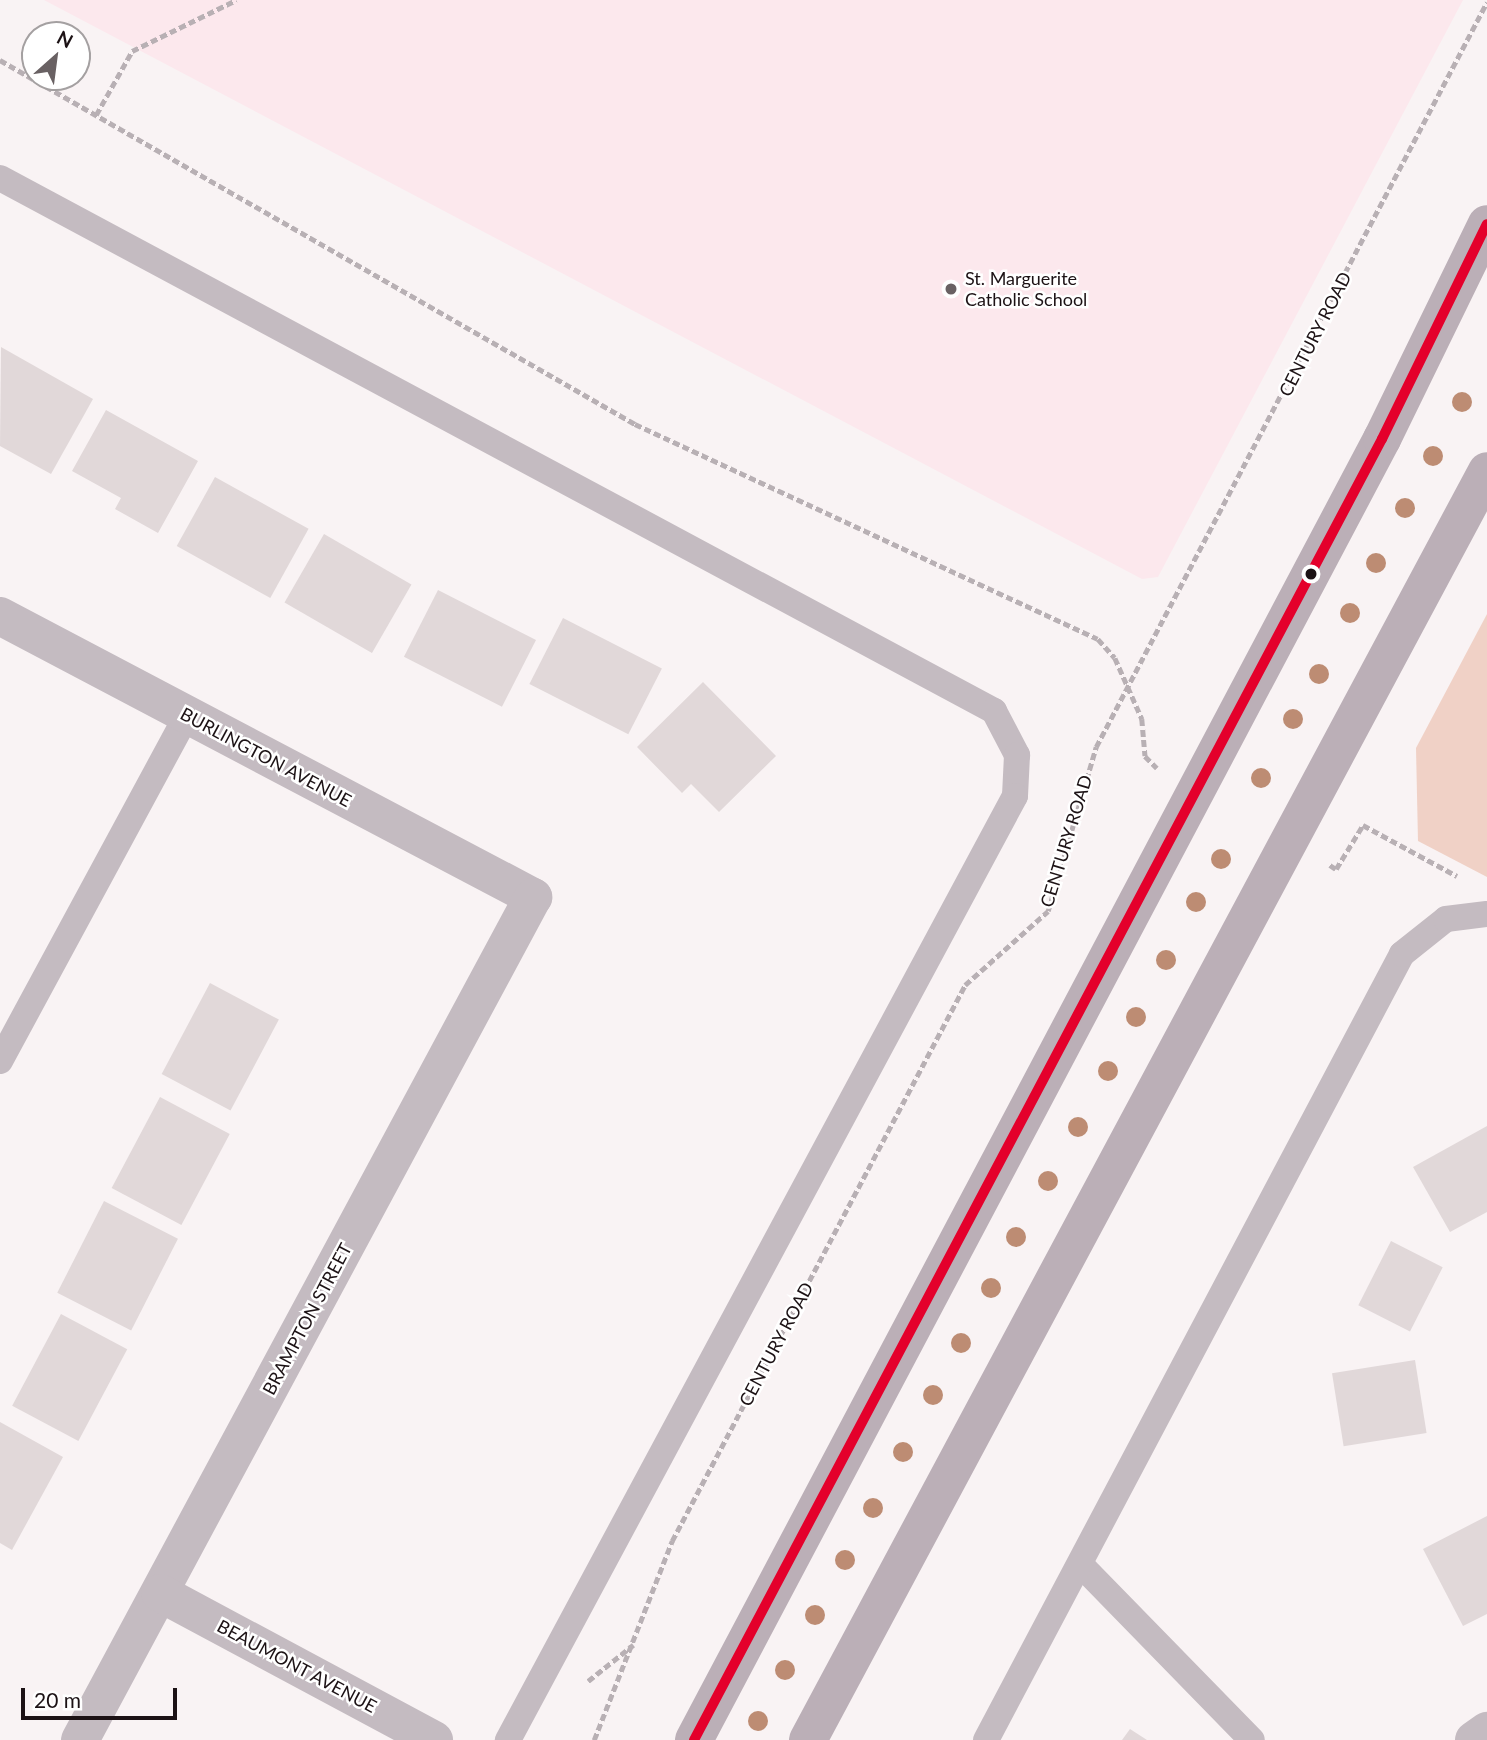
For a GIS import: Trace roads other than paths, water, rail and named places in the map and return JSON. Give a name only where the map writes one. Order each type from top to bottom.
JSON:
[{"type":"main road","points":[[694,1740],[1197,793],[1487,224]]},
{"type":"main road","points":[[808,1740],[1487,471]]},
{"type":"street","name":"BURLINGTON AVENUE","points":[[0,616],[533,897]]},
{"type":"street","name":"BRAMPTON STREET","points":[[80,1740],[533,897]]},
{"type":"street","name":"BEAUMONT AVENUE","points":[[160,1593],[434,1740]]},
{"type":"street","points":[[1474,1740],[1487,1731]]},
{"type":"lane","points":[[0,178],[994,711],[1017,755],[1015,796],[508,1740]]},
{"type":"lane","points":[[1,1056],[187,715]]},
{"type":"lane","points":[[986,1740],[1402,954],[1446,919],[1487,914]]},
{"type":"lane","points":[[1080,1564],[1252,1740]]},
{"type":"place","name":"St. Marguerite Catholic School","points":[[951,289]]}]
